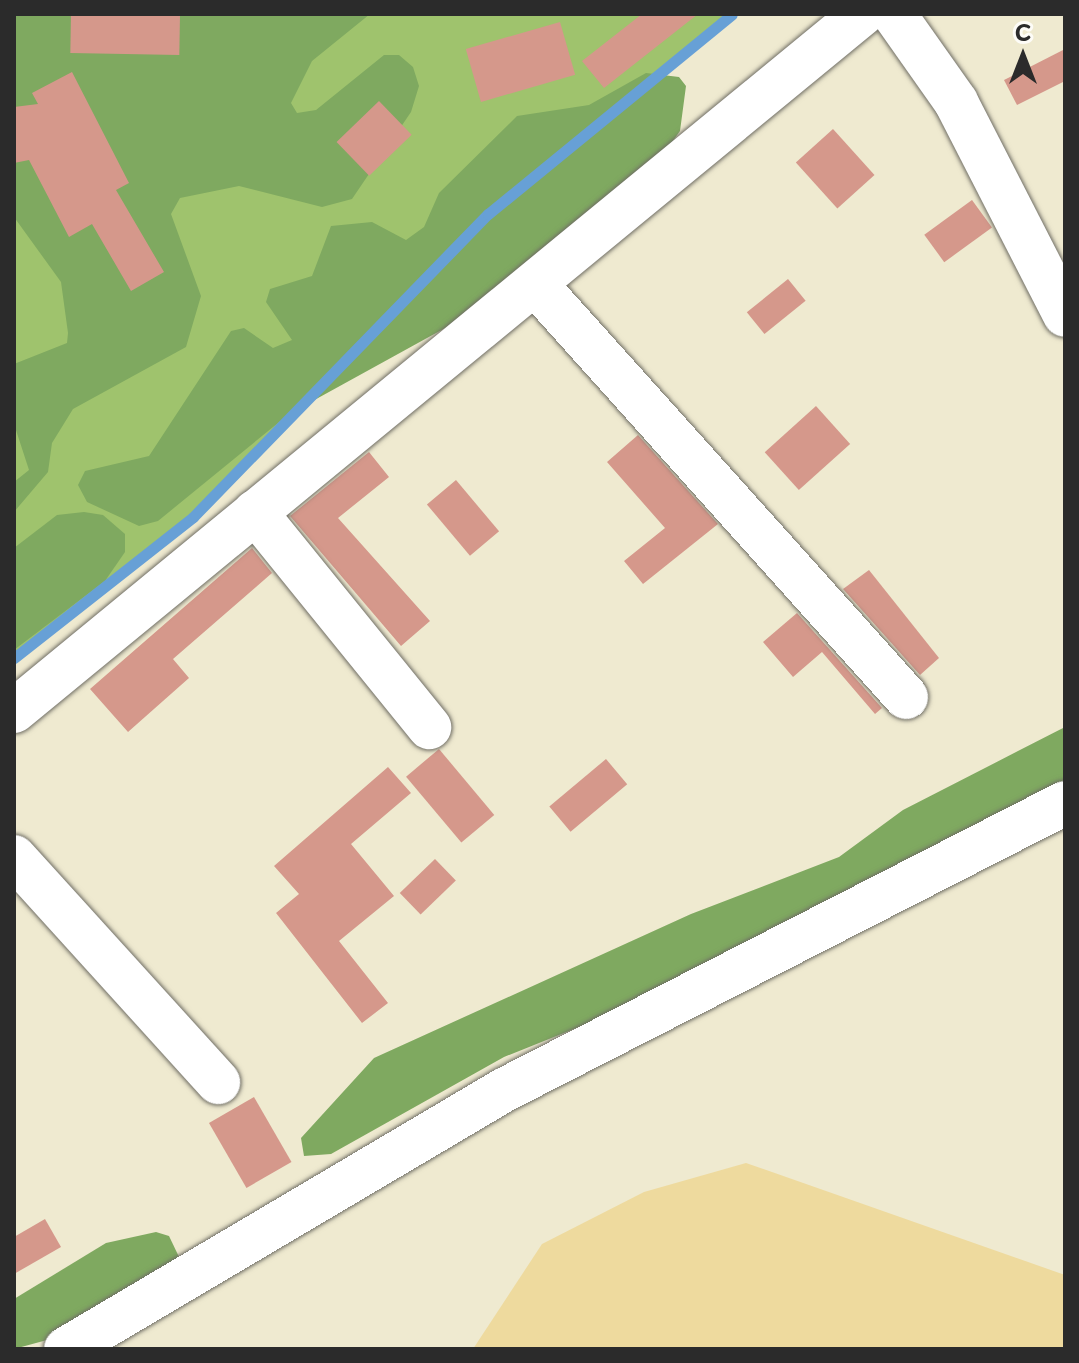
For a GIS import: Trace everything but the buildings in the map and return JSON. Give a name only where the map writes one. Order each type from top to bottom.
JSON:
[{"type":"street","points":[[14,711],[255,512],[538,287],[862,14]]},
{"type":"street","points":[[894,14],[956,102],[1065,315]]},
{"type":"street","points":[[538,287],[906,697]]},
{"type":"street","points":[[255,512],[429,727]]},
{"type":"street","points":[[66,1349],[504,1090],[1065,803]]},
{"type":"street","points":[[14,857],[218,1082]]},
{"type":"green space","points":[[14,14],[732,14],[488,214],[193,517],[14,658]]},
{"type":"green space","points":[[14,14],[370,14],[312,61],[291,103],[297,113],[316,110],[384,55],[399,55],[413,67],[419,86],[411,112],[352,199],[322,207],[239,186],[180,198],[171,214],[201,296],[186,347],[73,409],[52,443],[48,472],[14,512],[14,482],[29,470],[14,424],[14,364],[67,343],[68,333],[61,282],[14,217]]},
{"type":"green space","points":[[646,73],[679,77],[686,86],[680,131],[660,159],[447,327],[289,414],[158,521],[139,526],[87,502],[78,485],[85,471],[149,456],[231,331],[244,328],[273,348],[292,340],[266,302],[270,289],[312,276],[331,226],[372,222],[406,240],[424,227],[439,193],[517,116],[589,105]]},
{"type":"green space","points":[[84,512],[103,515],[125,534],[125,552],[105,581],[14,650],[14,548],[57,515]]},
{"type":"green space","points":[[1065,727],[1065,791],[666,992],[504,1057],[331,1154],[304,1156],[301,1138],[374,1058],[691,914],[839,857],[903,810]]},
{"type":"green space","points":[[156,1232],[169,1236],[180,1259],[58,1337],[14,1349],[14,1299],[106,1243]]},
{"type":"sand","points":[[746,1163],[1065,1275],[1065,1349],[473,1349],[542,1244],[644,1192]]},
{"type":"waterway","points":[[14,658],[193,517],[488,214],[732,14]]}]
